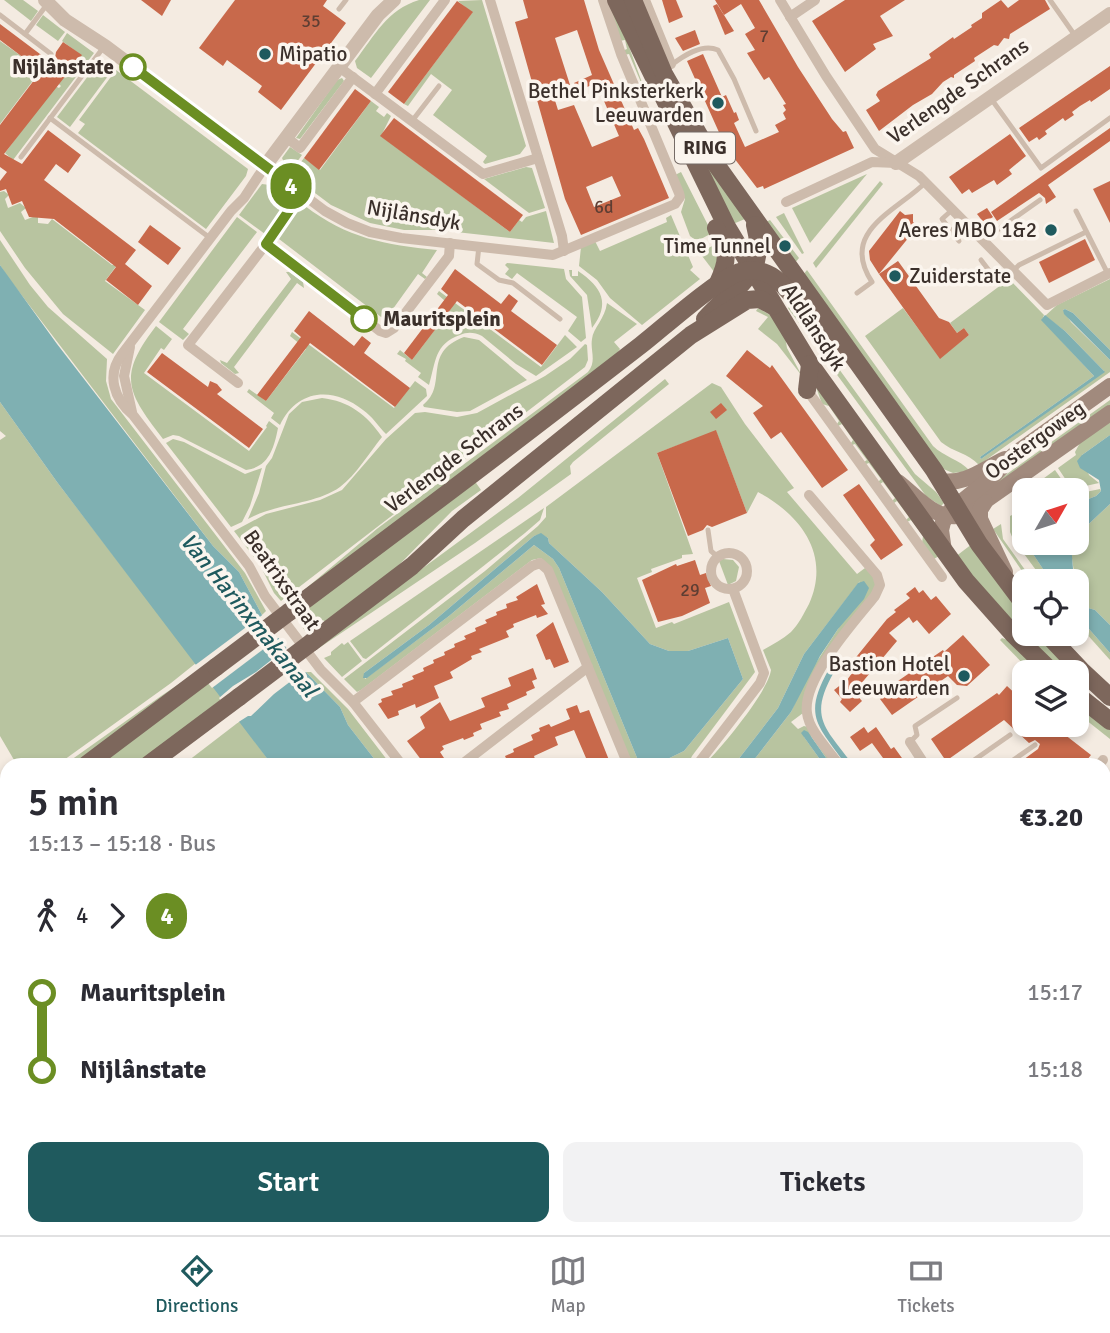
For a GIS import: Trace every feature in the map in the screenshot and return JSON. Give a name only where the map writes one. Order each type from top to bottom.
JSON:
[{"type":"main road","name":"RING","points":[[616,0],[752,271]]},
{"type":"main road","name":"RING","points":[[633,0],[704,145],[752,218]]},
{"type":"main road","points":[[706,184],[716,229],[726,249],[727,260],[718,283]]},
{"type":"main road","points":[[691,335],[717,305],[744,283],[752,271],[759,250],[752,218]]},
{"type":"main road","name":"Aldlânsdyk","points":[[752,218],[941,481],[955,512],[1012,587]]},
{"type":"main road","name":"Verlengde Schrans","points":[[95,758],[629,355],[718,283],[740,271],[752,271]]},
{"type":"main road","name":"Aldlânsdyk","points":[[752,271],[766,273],[782,283],[801,306],[845,347]]},
{"type":"main road","name":"Aldlânsdyk","points":[[752,271],[810,364],[944,552],[966,581],[1040,660]]},
{"type":"main road","points":[[158,758],[412,566],[463,519],[691,335],[747,300],[760,299],[773,306]]},
{"type":"main road","points":[[807,390],[810,364]]},
{"type":"main road","name":"Oostergoweg","points":[[955,512],[1017,453],[1110,386]]},
{"type":"main road","name":"Oostergoweg","points":[[955,512],[985,502],[1110,413]]},
{"type":"main road","name":"Oostergoweg","points":[[941,481],[956,482],[968,479],[984,468],[1017,453]]},
{"type":"main road","name":"Aldlânsdyk","points":[[887,472],[930,509],[955,512]]},
{"type":"main road","name":"Oostergoweg","points":[[985,502],[979,519],[990,537]]},
{"type":"main road","points":[[944,552],[940,537],[943,522],[955,512]]},
{"type":"main road","name":"Aldlânsdyk","points":[[990,537],[1012,587]]},
{"type":"main road","points":[[942,577],[966,581]]},
{"type":"main road","points":[[1058,646],[1110,696]]},
{"type":"main road","points":[[1089,704],[1110,721]]},
{"type":"street","name":"Beatrixstraat","points":[[392,0],[130,345],[124,376],[133,415],[249,566],[265,596],[321,670],[353,702],[397,758]]},
{"type":"street","points":[[375,94],[445,0]]},
{"type":"street","points":[[490,0],[562,236],[564,251],[675,204],[680,198],[621,54],[603,0]]},
{"type":"street","points":[[645,0],[668,69]]},
{"type":"street","points":[[779,0],[875,149],[919,176],[1047,304],[1109,274]]},
{"type":"street","points":[[790,17],[815,0]]},
{"type":"street","name":"Nijlânsdyk","points":[[47,1],[77,19],[105,46],[301,193],[347,223],[370,232],[479,247],[553,255],[564,251]]},
{"type":"street","name":"Verlengde Schrans","points":[[786,202],[871,163],[896,163],[1110,14]]},
{"type":"street","points":[[339,67],[483,174],[538,158]]},
{"type":"street","points":[[286,138],[300,148],[354,77]]},
{"type":"street","points":[[238,383],[188,345],[266,244],[301,193]]},
{"type":"street","points":[[266,244],[386,333],[394,328],[449,257],[450,243]]},
{"type":"street","name":"Aldlânsdyk","points":[[807,390],[942,577]]},
{"type":"street","points":[[809,495],[877,575],[880,585],[875,596],[826,660],[811,687],[807,712],[810,723],[834,758]]},
{"type":"street","points":[[734,554],[746,565],[743,582],[733,589],[721,588],[713,579],[712,567],[718,557],[734,554]]},
{"type":"street","points":[[353,702],[536,564],[544,565],[625,758]]},
{"type":"street","points":[[702,758],[760,683],[764,673],[733,589]]},
{"type":"street","points":[[470,758],[588,667]]},
{"type":"street","points":[[909,742],[920,758]]},
{"type":"lane","points":[[339,9],[345,0]]},
{"type":"lane","points":[[1050,0],[1076,37]]},
{"type":"lane","points":[[25,34],[47,1]]},
{"type":"lane","points":[[0,15],[51,54]]},
{"type":"lane","points":[[21,157],[105,46]]},
{"type":"lane","points":[[668,69],[700,49],[708,47],[718,50],[734,79],[756,131]]},
{"type":"lane","points":[[412,121],[439,86]]},
{"type":"lane","points":[[990,97],[1041,168],[1110,118]]},
{"type":"lane","points":[[50,118],[210,239]]},
{"type":"lane","points":[[857,293],[872,282],[861,263],[860,247],[864,239],[887,212],[925,183]]},
{"type":"lane","points":[[982,241],[1040,200]]},
{"type":"lane","points":[[952,210],[942,219],[959,241]]},
{"type":"lane","points":[[1076,211],[1109,274]]},
{"type":"lane","points":[[981,260],[996,281],[1019,265],[1086,232]]},
{"type":"lane","points":[[479,247],[477,264],[499,280],[513,283],[560,319]]},
{"type":"lane","points":[[708,530],[711,551],[718,557]]},
{"type":"lane","points":[[909,742],[916,735],[915,726],[957,698]]},
{"type":"lane","points":[[977,758],[1010,735]]},
{"type":"lane","points":[[1016,758],[1035,745]]},
{"type":"green space","points":[[4,0],[23,0],[38,11],[31,21]]},
{"type":"green space","points":[[419,0],[430,0],[371,78],[357,68],[355,61],[382,24],[398,10]]},
{"type":"green space","points":[[482,0],[526,146],[520,154],[485,164],[483,162],[487,156],[433,115],[452,90],[431,74],[408,106],[404,104],[472,13],[458,1]]},
{"type":"green space","points":[[612,0],[648,99],[629,54],[624,55],[622,51],[627,49],[625,40],[619,41],[610,13]]},
{"type":"green space","points":[[622,0],[745,219],[733,224]]},
{"type":"green space","points":[[43,15],[65,32],[58,41],[36,25]]},
{"type":"green space","points":[[67,33],[94,53],[13,160],[5,153],[55,86],[61,86],[58,83],[81,55],[62,41]]},
{"type":"green space","points":[[0,41],[41,70],[0,124]]},
{"type":"green space","points":[[101,59],[114,68],[70,127],[57,117]]},
{"type":"green space","points":[[116,70],[248,169],[246,176],[206,229],[78,133],[85,124],[79,120]]},
{"type":"green space","points":[[342,78],[344,81],[300,139],[296,138],[337,80]]},
{"type":"green space","points":[[371,101],[379,107],[376,111],[384,117],[387,113],[391,116],[381,136],[510,232],[519,220],[522,222],[526,217],[546,211],[554,243],[438,230],[404,230],[370,223],[331,205],[291,175],[304,158],[320,170]]},
{"type":"green space","points":[[290,147],[302,155],[289,173],[282,158]]},
{"type":"green space","points":[[526,167],[532,168],[545,208],[529,213],[484,179]]},
{"type":"green space","points":[[681,172],[712,233],[701,239],[690,236],[681,212],[685,199],[675,175]]},
{"type":"green space","points":[[867,174],[810,243],[792,208]]},
{"type":"green space","points":[[880,181],[883,184],[816,268],[813,263]]},
{"type":"green space","points":[[262,184],[278,186],[291,199],[265,234],[239,215]]},
{"type":"green space","points":[[4,191],[9,195],[5,199],[8,208],[20,203],[26,208],[21,212],[25,220],[38,215],[38,223],[48,224],[52,219],[112,265],[117,265],[105,281],[145,310],[113,354],[63,314],[25,268],[0,231],[0,192]]},
{"type":"green space","points":[[298,205],[303,208],[305,206],[336,226],[367,238],[400,246],[437,250],[422,273],[427,277],[425,279],[418,274],[385,320],[279,239],[274,245],[271,241]]},
{"type":"green space","points":[[784,213],[804,253],[802,254],[776,217]]},
{"type":"green space","points":[[671,215],[693,267],[690,270],[700,279],[642,325],[610,298],[597,280],[579,266],[581,247],[595,241],[600,251],[667,222],[666,218]]},
{"type":"green space","points":[[237,217],[257,232],[183,329],[189,334],[183,340],[159,322]]},
{"type":"green space","points":[[770,220],[799,258],[794,264],[803,275],[807,270],[933,446],[970,471],[953,473],[941,468],[764,223]]},
{"type":"green space","points":[[0,240],[48,307],[107,359],[106,381],[111,399],[245,573],[266,611],[262,615],[239,572],[213,546],[7,276],[0,265]]},
{"type":"green space","points":[[717,244],[719,247],[715,273],[699,252]]},
{"type":"green space","points":[[507,263],[564,269],[566,279],[582,297],[586,338],[581,342],[568,331],[577,317],[517,273],[512,279],[505,274],[509,269],[505,265]]},
{"type":"green space","points":[[569,270],[572,270],[572,276],[578,276],[578,271],[586,277],[601,296],[601,311],[592,328],[587,295],[570,276]]},
{"type":"green space","points":[[286,272],[303,282],[304,288],[297,283],[234,367],[239,373],[235,374],[220,360],[227,363],[291,279]]},
{"type":"green space","points":[[1009,279],[1044,315],[1042,320],[1094,376],[980,457],[981,459],[1104,371],[1065,331],[1045,316],[1057,305],[1110,279],[1110,350],[1073,313],[1063,310],[1071,322],[1110,360],[1110,372],[979,465],[941,442],[865,336],[903,308],[940,358],[969,335],[964,328],[957,333],[950,323]]},
{"type":"green space","points":[[439,291],[541,367],[565,335],[577,347],[536,376],[516,364],[482,336],[465,333],[445,343],[437,355],[429,385],[418,377],[421,373],[397,354],[400,350],[412,360],[452,307],[437,294]]},
{"type":"green space","points":[[607,303],[637,324],[614,342],[620,349],[612,360],[285,606],[378,528],[588,372],[593,360],[593,335]]},
{"type":"green space","points":[[792,304],[915,474],[936,492],[944,503],[941,506],[926,496],[788,308]]},
{"type":"green space","points":[[758,308],[772,316],[785,336],[787,348],[802,376],[777,344],[758,329],[768,317],[756,311]]},
{"type":"green space","points":[[156,326],[172,339],[164,350],[161,348],[144,373],[249,451],[269,421],[278,428],[272,449],[260,465],[246,470],[179,436],[163,439],[151,423],[141,409],[131,384],[136,359]]},
{"type":"green space","points":[[292,332],[394,408],[415,381],[426,389],[427,396],[386,434],[352,402],[328,395],[306,398],[296,404],[280,425],[271,418],[274,413],[247,392],[249,389],[266,401],[306,349],[290,336]]},
{"type":"green space","points":[[464,337],[479,340],[527,380],[470,411],[457,412],[424,407],[434,388],[443,352]]},
{"type":"green space","points":[[585,344],[588,360],[585,367],[281,601],[274,593],[260,565],[234,531],[266,514],[320,500],[342,490],[386,439],[415,413],[457,417],[477,413],[545,376],[570,359]]},
{"type":"green space","points":[[665,379],[669,384],[573,462],[570,466],[571,474],[475,543],[319,648],[317,646],[518,498]]},
{"type":"green space","points":[[712,383],[721,387],[745,424],[794,488],[787,492],[857,574],[865,568],[874,577],[876,587],[837,640],[803,713],[791,722],[798,729],[808,727],[830,758],[826,758],[811,736],[804,737],[819,758],[755,758],[791,712],[808,675],[838,629],[860,581],[804,654],[778,708],[739,758],[710,758],[762,692],[771,670],[763,650],[788,635],[799,622],[815,586],[816,569],[808,538],[787,512],[758,492],[747,513],[716,431],[657,453],[693,554],[682,555],[682,558],[651,569],[652,572],[637,578],[656,628],[672,622],[674,624],[729,602],[755,672],[691,758],[670,758],[684,751],[743,679],[728,638],[688,651],[669,651],[650,644],[602,592],[541,534],[534,536],[429,625],[364,673],[365,679],[449,616],[534,545],[553,559],[559,568],[637,758],[630,758],[541,558],[532,560],[361,690],[357,692],[344,679],[485,571],[538,526],[546,517],[546,507]]},
{"type":"green space","points":[[816,387],[939,556],[934,559],[922,543],[923,536],[911,520],[907,522],[909,517],[897,501],[892,501],[895,498],[883,482],[878,482],[881,479],[869,463],[864,462],[867,460],[855,444],[852,445],[853,440],[842,424],[838,426],[839,421],[829,406],[822,404]]},
{"type":"green space","points":[[322,398],[341,402],[356,410],[382,437],[340,487],[319,497],[248,519],[266,466],[272,458],[289,414],[302,402]]},
{"type":"green space","points":[[1110,400],[1110,406],[995,488],[993,484]]},
{"type":"green space","points":[[0,402],[57,482],[196,663],[67,758],[13,758],[0,736],[0,440],[6,436],[0,431]]},
{"type":"green space","points":[[1110,420],[1110,435],[1082,455],[1089,475],[1099,483],[1089,485],[1089,478],[1065,478],[1058,468],[1076,455],[1081,441]]},
{"type":"green space","points":[[173,439],[184,442],[245,474],[262,468],[242,522],[231,527],[166,443]]},
{"type":"green space","points":[[1055,470],[1061,478],[1044,478]]},
{"type":"green space","points":[[474,480],[481,490],[452,511],[395,569],[325,622],[323,620],[305,631],[295,615]]},
{"type":"green space","points":[[1100,489],[1101,491],[1089,499],[1089,491]]},
{"type":"green space","points":[[1110,504],[1110,625],[1095,610],[1089,608],[1089,569],[1074,569],[1072,555],[1089,555],[1089,524]]},
{"type":"green space","points":[[544,508],[540,520],[525,533],[366,659],[350,641]]},
{"type":"green space","points":[[1012,515],[1012,537],[1010,532]]},
{"type":"green space","points":[[1001,524],[1003,539],[1024,569],[1021,569],[993,529]]},
{"type":"green space","points":[[972,544],[1012,599],[1012,624],[1005,617],[955,557]]},
{"type":"green space","points":[[1025,555],[1034,555],[1043,569],[1035,569]]},
{"type":"green space","points":[[733,560],[739,567],[736,581],[728,585],[719,561]]},
{"type":"green space","points":[[1089,629],[1110,653],[1110,660],[1089,637]]},
{"type":"green space","points":[[1002,638],[1012,642],[1012,646],[1017,646],[1031,660],[1019,660],[1000,640]]},
{"type":"green space","points":[[348,642],[362,661],[342,677],[324,658],[331,655],[342,643],[344,645]]},
{"type":"green space","points":[[1034,646],[1050,646],[1063,660],[1047,659]]},
{"type":"green space","points":[[306,672],[311,672],[348,709],[386,758],[374,758],[348,725],[340,707]]},
{"type":"green space","points":[[188,678],[85,758],[74,758]]},
{"type":"green space","points":[[210,682],[223,698],[145,758],[109,758]]},
{"type":"green space","points":[[1089,712],[1110,729],[1110,739],[1089,722]]},
{"type":"green space","points":[[240,721],[267,758],[192,758]]},
{"type":"water","name":"Van Harinxmakanaal","points":[[0,265],[57,344],[213,546],[239,572],[262,615],[280,640],[340,707],[348,725],[374,758],[267,758],[57,482],[0,402]]},
{"type":"water","points":[[1065,309],[1073,313],[1110,350],[1110,360],[1064,314]]},
{"type":"water","points":[[1045,315],[1065,331],[1105,372],[981,459],[980,457],[1094,376],[1041,320]]},
{"type":"water","points":[[1110,435],[1110,504],[1089,524],[1089,499],[1101,491],[1099,480],[1080,468],[1077,461]]},
{"type":"water","points":[[541,533],[548,538],[549,543],[602,592],[650,644],[669,651],[688,651],[728,638],[743,679],[684,751],[670,758],[637,758],[559,568],[553,559],[534,545],[449,616],[367,678],[363,678],[364,673],[429,625],[534,536]]},
{"type":"water","points":[[1034,555],[1072,555],[1073,569],[1043,569]]},
{"type":"water","points":[[864,581],[869,588],[864,599],[838,629],[820,656],[791,712],[755,758],[739,758],[778,708],[804,654],[858,583]]},
{"type":"water","points":[[1089,608],[1095,610],[1110,625],[1110,653],[1089,629]]},
{"type":"water","points":[[829,669],[834,672],[826,688],[821,712],[828,731],[848,758],[841,758],[817,720],[816,699]]},
{"type":"water","points":[[804,730],[808,732],[826,758],[819,758],[801,733]]},
{"type":"pier","points":[[265,613],[281,636],[212,688],[194,666]]},
{"type":"pier","points":[[289,646],[307,671],[295,682],[291,681],[274,694],[251,716],[237,723],[219,698]]},
{"type":"building","points":[[141,0],[171,0],[162,16]]},
{"type":"building","name":"Mipatio","points":[[235,0],[327,0],[323,6],[346,23],[281,110],[258,92],[262,86],[227,60],[223,66],[199,48]]},
{"type":"building","points":[[523,0],[584,0],[599,50],[634,130],[638,128],[644,139],[669,198],[581,235],[565,199],[515,22],[528,18]],"holes":[[[577,30],[592,75],[574,83],[577,91],[592,85],[594,89],[598,87],[619,136],[592,147],[574,105],[558,110],[552,91],[570,85],[555,38]],[[612,176],[621,196],[594,207],[586,187]]]},
{"type":"building","points":[[662,0],[676,0],[683,17],[669,23]]},
{"type":"building","points":[[715,0],[759,0],[798,67],[832,119],[843,132],[846,131],[854,148],[764,189],[763,186],[757,188],[734,158],[724,138],[722,139],[687,61],[703,54],[722,97],[726,95],[734,113],[736,112],[739,120],[734,123],[745,147],[779,132],[775,125],[786,119],[783,105],[786,104],[769,77],[764,80],[747,53],[755,50],[745,34],[755,28],[741,4],[724,15]]},
{"type":"building","points":[[845,0],[905,0],[880,16],[893,36],[873,44],[876,49],[845,72],[812,21]]},
{"type":"building","points":[[1001,0],[1008,8],[1019,0],[1045,0],[1050,9],[1010,34],[1009,39],[1004,38],[998,46],[994,45],[974,58],[975,61],[954,75],[954,78],[943,82],[932,94],[879,131],[866,110],[880,101],[876,95],[878,91],[931,58],[929,54],[972,27],[971,25],[982,18],[982,13]]},
{"type":"building","points":[[457,1],[473,12],[404,104],[388,92]]},
{"type":"building","points":[[717,4],[734,31],[725,35],[713,6]]},
{"type":"building","points":[[0,24],[48,60],[55,58],[63,42],[82,55],[4,154],[22,164],[48,130],[81,155],[68,173],[56,164],[44,180],[136,250],[125,264],[152,286],[138,305],[106,280],[116,267],[54,219],[29,217],[22,201],[12,205],[6,189],[0,191],[0,181],[7,172],[0,167],[0,125],[41,71],[0,40]]},
{"type":"building","points":[[695,30],[700,44],[683,51],[675,38]]},
{"type":"building","points":[[1110,66],[1110,89],[1080,106],[1072,112],[1074,115],[1065,121],[1063,118],[1045,131],[1047,134],[1039,140],[1037,137],[1029,142],[1019,128]]},
{"type":"building","points":[[355,89],[371,101],[319,170],[304,158]]},
{"type":"building","points":[[394,118],[523,215],[510,232],[380,136]]},
{"type":"building","points":[[1110,128],[1110,141],[1048,185],[1056,197],[1046,204],[1045,198],[1039,193],[997,221],[991,212]]},
{"type":"building","points":[[1010,134],[1026,156],[1009,170],[1012,174],[997,185],[994,180],[972,193],[969,189],[962,194],[949,177]]},
{"type":"building","points":[[1110,181],[1110,223],[1093,189]]},
{"type":"building","points":[[987,208],[993,217],[984,223],[977,214]]},
{"type":"building","points":[[900,211],[905,215],[913,214],[913,222],[918,226],[879,274],[870,260],[869,251]]},
{"type":"building","points":[[150,225],[181,248],[168,265],[138,242]]},
{"type":"building","points":[[1085,239],[1095,260],[1049,283],[1039,262]]},
{"type":"building","name":"Zuiderstate","points":[[898,261],[939,318],[949,322],[957,333],[964,328],[969,335],[940,359],[879,274]]},
{"type":"building","points":[[455,269],[501,304],[509,294],[518,301],[511,311],[557,345],[542,365],[457,301],[412,360],[404,353],[448,295],[441,289]]},
{"type":"building","points":[[309,311],[354,346],[362,336],[371,343],[364,353],[410,388],[395,407],[310,343],[266,401],[257,395],[301,337],[294,331]]},
{"type":"building","points":[[747,350],[770,368],[772,365],[848,470],[822,488],[781,432],[771,439],[753,413],[763,406],[726,376]]},
{"type":"building","points":[[162,353],[208,387],[210,381],[217,384],[222,390],[217,394],[263,429],[249,448],[147,372]]},
{"type":"building","points":[[721,403],[727,410],[716,419],[710,412]]},
{"type":"building","points":[[716,430],[747,513],[712,527],[707,525],[703,530],[688,536],[657,453]]},
{"type":"building","points":[[859,484],[903,545],[881,560],[870,545],[875,540],[843,495]]},
{"type":"building","points":[[695,560],[700,575],[706,573],[711,586],[705,588],[710,603],[682,616],[658,622],[642,580],[676,564],[677,566]]},
{"type":"building","points":[[537,584],[545,604],[541,605],[548,614],[537,618],[536,615],[513,624],[514,627],[506,631],[509,637],[479,649],[482,652],[471,656],[472,659],[450,672],[453,678],[434,686],[439,698],[416,708],[415,704],[398,711],[399,715],[388,719],[378,704],[382,702],[381,699],[393,695],[391,691],[414,679],[412,676],[424,671],[423,668],[434,663],[433,660],[455,647],[454,644],[466,639],[464,636],[476,631],[475,628],[487,623],[485,620],[497,615],[496,612],[507,608],[506,604],[518,600],[516,597]]},
{"type":"building","points":[[915,587],[919,593],[923,590],[931,600],[936,596],[951,614],[929,634],[917,620],[913,623],[909,617],[889,633],[897,641],[854,692],[862,701],[850,712],[840,702],[842,699],[834,690],[847,680],[858,665],[853,661],[887,619],[896,612],[894,610],[910,598],[906,594]]},
{"type":"building","points":[[553,622],[569,662],[554,668],[550,659],[546,660],[536,635]]},
{"type":"building","points":[[963,635],[990,665],[967,686],[957,685],[948,676],[892,715],[880,699],[897,686],[895,683],[943,650],[944,652]]},
{"type":"building","points":[[264,645],[278,646],[277,654],[271,654]]},
{"type":"building","points":[[533,668],[537,679],[532,681],[535,688],[526,692],[527,695],[507,704],[509,709],[499,712],[501,716],[480,724],[482,729],[473,733],[474,736],[442,746],[444,749],[440,752],[444,758],[420,758],[407,741],[425,728],[420,717],[440,702],[450,721],[485,707],[481,698],[511,686],[508,678]]},
{"type":"building","points":[[1007,686],[1012,691],[1012,727],[1004,720],[950,758],[944,758],[931,739],[997,693],[999,695]]},
{"type":"building","points":[[577,705],[580,713],[589,710],[608,758],[586,758],[574,730],[555,737],[558,745],[535,758],[506,758],[505,756],[514,752],[513,749],[533,740],[531,735],[540,731],[539,728],[549,724],[551,727],[570,719],[566,709]]},
{"type":"building","points":[[864,727],[868,733],[876,727],[891,749],[894,747],[902,758],[883,758],[872,743],[860,751],[850,737]]},
{"type":"building","points":[[1022,737],[1068,737],[1091,755],[1089,758],[1026,758],[1038,749],[1040,744],[1035,740],[1029,743]]},
{"type":"bus line","name":"4","points":[[133,67],[301,193],[266,244],[364,319]]},
{"type":"place","name":"Mipatio","points":[[265,54]]},
{"type":"place","name":"Nijlânstate","points":[[133,67]]},
{"type":"place","name":"Bethel Pinksterkerk Leeuwarden","points":[[718,103]]},
{"type":"place","name":"Aeres MBO 1&2","points":[[1051,230]]},
{"type":"place","name":"Time Tunnel","points":[[785,246]]},
{"type":"place","name":"Zuiderstate","points":[[895,276]]},
{"type":"place","name":"Mauritsplein","points":[[364,319]]},
{"type":"place","name":"Bastion Hotel Leeuwarden","points":[[964,676]]}]
